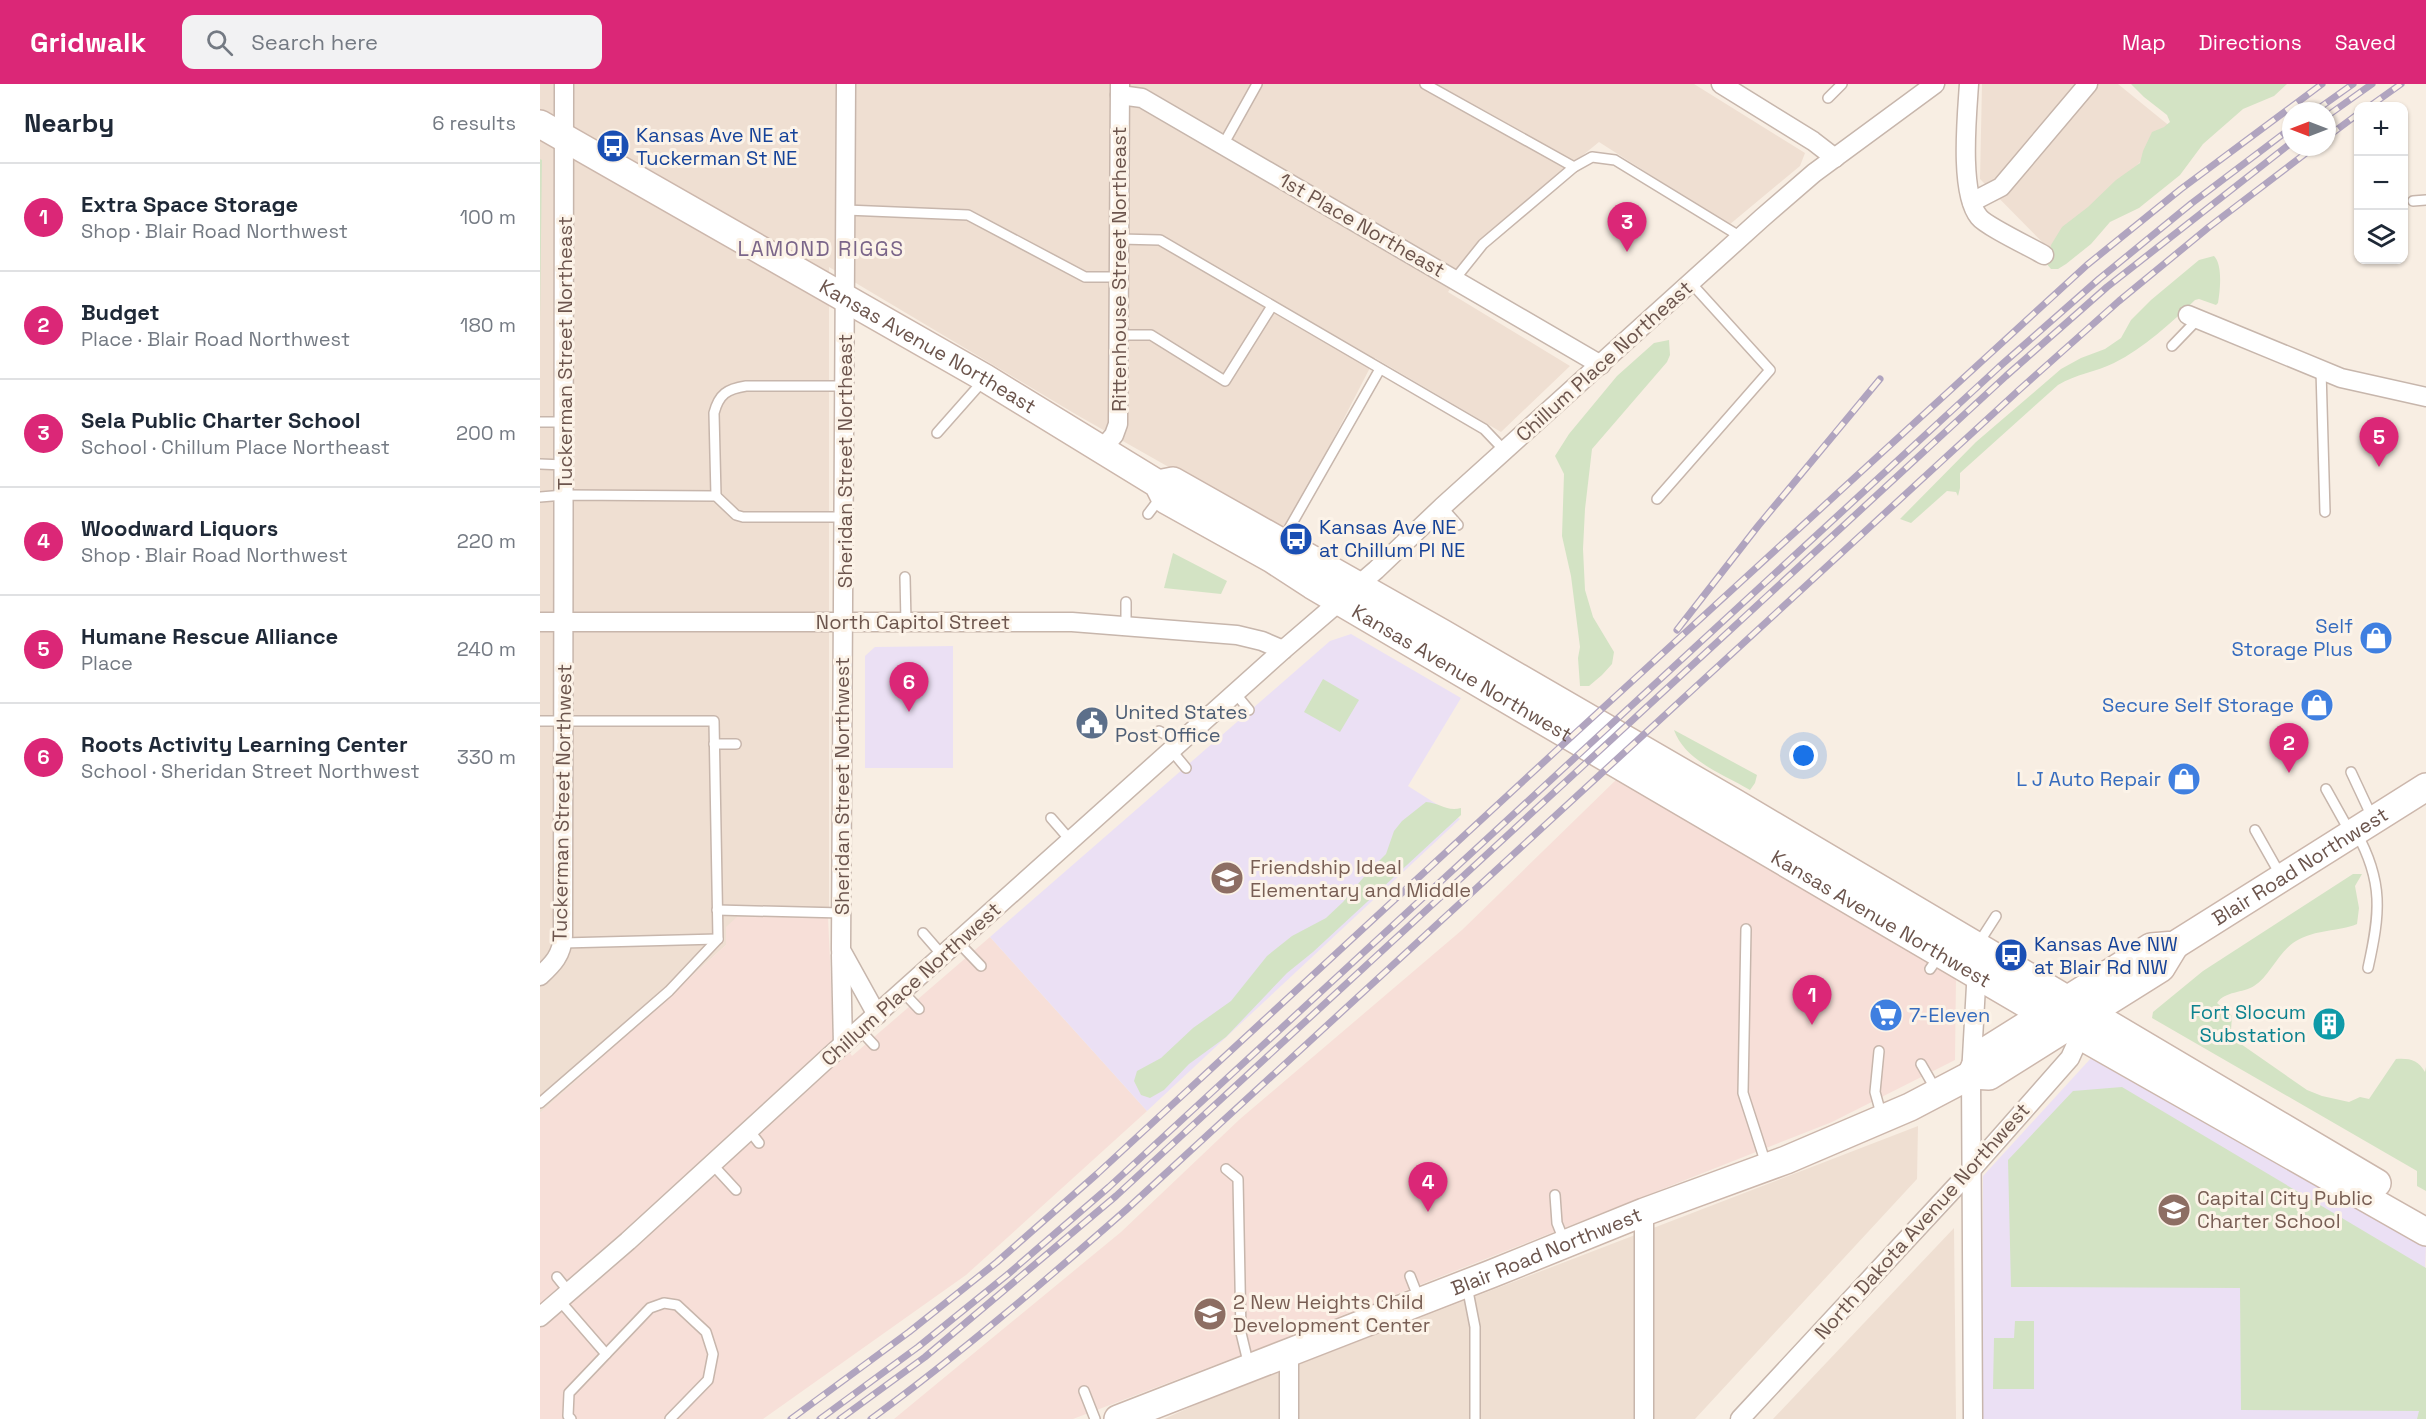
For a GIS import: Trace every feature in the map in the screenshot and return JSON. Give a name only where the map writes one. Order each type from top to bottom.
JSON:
[{"type":"street","name":"Tuckerman Street Northeast","points":[[564,84],[564,622]]},
{"type":"street","name":"Sheridan Street Northeast","points":[[843,622],[846,84]]},
{"type":"street","points":[[1721,84],[1811,140],[1835,158]]},
{"type":"street","name":"Chillum Place Northeast","points":[[1283,650],[1349,593],[1741,237],[1835,158],[1935,84]]},
{"type":"street","points":[[1969,84],[1967,177],[1972,202],[1980,218],[2044,255]]},
{"type":"street","points":[[1972,202],[2001,187],[2088,84]]},
{"type":"street","name":"1st Place Northeast","points":[[1120,89],[1142,98],[1601,365]]},
{"type":"street","name":"Rittenhouse Street Northeast","points":[[1103,448],[1114,435],[1118,424],[1120,89]]},
{"type":"street","name":"Kansas Avenue Northeast","points":[[540,124],[985,378],[1103,448],[1157,497],[1272,559],[1349,593],[1444,627],[1602,726]]},
{"type":"street","points":[[2193,317],[2341,378],[2426,397]]},
{"type":"street","name":"Kansas Avenue Northeast","points":[[1157,497],[1173,481],[1281,543],[1349,593]]},
{"type":"street","name":"Kansas Avenue Northwest","points":[[1349,593],[1935,961],[1977,974],[2195,1073],[2426,1213]]},
{"type":"street","name":"North Capitol Street","points":[[540,622],[1041,622],[1126,625],[1237,636],[1262,641],[1283,650]]},
{"type":"street","name":"Tuckerman Street Northwest","points":[[540,976],[557,959],[563,943],[564,622]]},
{"type":"street","name":"Sheridan Street Northwest","points":[[843,622],[841,950],[843,1045]]},
{"type":"street","name":"Chillum Place Northwest","points":[[541,1315],[565,1297],[712,1164],[754,1136],[843,1045],[1283,650]]},
{"type":"street","name":"Kansas Avenue Northwest","points":[[1602,726],[1936,919],[1978,947],[2070,1018],[2426,1232]]},
{"type":"street","name":"Blair Road Northwest","points":[[1126,1418],[1644,1212],[1767,1167],[1883,1119],[1938,1093],[1971,1075],[1981,1054],[2070,1018],[2161,968],[2175,945],[2426,787]]},
{"type":"street","points":[[1973,1419],[1971,1075],[1978,947]]},
{"type":"street","points":[[841,950],[877,1015]]},
{"type":"street","name":"North Dakota Avenue Northwest","points":[[1740,1419],[1973,1168],[2070,1058],[2070,1018]]},
{"type":"street","points":[[1644,1212],[1644,1419]]},
{"type":"street","points":[[1289,1353],[1289,1419]]},
{"type":"lane","points":[[1223,145],[1257,84]]},
{"type":"lane","points":[[1425,84],[1574,167]]},
{"type":"lane","points":[[1828,98],[1842,84]]},
{"type":"lane","points":[[1455,279],[1483,244],[1574,167],[1592,157],[1615,160],[1741,237]]},
{"type":"lane","points":[[2413,201],[2426,200]]},
{"type":"lane","points":[[846,210],[968,215],[1085,277],[1120,277]]},
{"type":"lane","points":[[1120,239],[1160,240],[1484,429],[1505,451]]},
{"type":"lane","points":[[1657,499],[1770,370],[1691,283]]},
{"type":"lane","points":[[1120,335],[1151,335],[1225,381],[1272,306]]},
{"type":"lane","points":[[2172,346],[2193,317]]},
{"type":"lane","points":[[1281,543],[1380,369]]},
{"type":"lane","points":[[2322,370],[2325,512]]},
{"type":"lane","points":[[937,433],[985,378]]},
{"type":"lane","points":[[844,517],[743,517],[735,515],[716,496],[714,413],[717,402],[724,392],[732,388],[845,386]]},
{"type":"lane","points":[[540,422],[564,422]]},
{"type":"lane","points":[[540,464],[564,465]]},
{"type":"lane","points":[[540,497],[564,495],[716,496]]},
{"type":"lane","points":[[1443,507],[1458,525]]},
{"type":"lane","points":[[905,577],[906,622]]},
{"type":"lane","points":[[1126,602],[1126,625]]},
{"type":"lane","points":[[1235,693],[1249,710]]},
{"type":"lane","points":[[540,721],[714,721],[718,939],[669,991],[540,1103]]},
{"type":"lane","points":[[1159,731],[1176,747],[1186,768]]},
{"type":"lane","points":[[714,744],[736,744]]},
{"type":"lane","points":[[2351,772],[2360,828],[2377,884],[2377,928],[2368,968]]},
{"type":"lane","points":[[2326,789],[2360,828]]},
{"type":"lane","points":[[1051,818],[1071,842]]},
{"type":"lane","points":[[2254,830],[2282,878]]},
{"type":"lane","points":[[717,910],[842,913]]},
{"type":"lane","points":[[1978,947],[1996,916]]},
{"type":"lane","points":[[1746,929],[1743,1093],[1767,1167]]},
{"type":"lane","points":[[923,933],[943,956]]},
{"type":"lane","points":[[563,943],[718,939]]},
{"type":"lane","points":[[958,942],[981,966]]},
{"type":"lane","points":[[903,992],[919,1009]]},
{"type":"lane","points":[[860,1030],[874,1045]]},
{"type":"lane","points":[[1879,1052],[1875,1092],[1883,1119]]},
{"type":"lane","points":[[1921,1064],[1938,1093]]},
{"type":"lane","points":[[712,1164],[736,1190]]},
{"type":"lane","points":[[1226,1168],[1238,1179],[1241,1333],[1250,1368]]},
{"type":"lane","points":[[1556,1195],[1557,1223],[1565,1245]]},
{"type":"lane","points":[[1410,1276],[1419,1302]]},
{"type":"lane","points":[[557,1277],[565,1297],[606,1354]]},
{"type":"lane","points":[[1467,1284],[1475,1327],[1475,1419]]},
{"type":"lane","points":[[571,1419],[568,1416],[569,1393],[650,1308],[664,1303],[677,1305],[706,1332],[713,1354],[708,1380],[670,1419]]},
{"type":"lane","points":[[1084,1391],[1095,1419]]},
{"type":"shaded area","points":[[540,84],[1694,84],[1805,153],[1800,166],[1729,225],[1599,142],[1489,232],[1448,292],[1570,366],[1501,432],[1375,358],[1285,533],[1077,415],[829,267],[829,916],[726,927],[726,945],[540,1113]]},
{"type":"shaded area","points":[[1982,84],[2118,84],[2172,128],[2054,254],[1980,179]]},
{"type":"shaded area","name":"Friendship Ideal Elementary and Middle","points":[[1351,634],[1461,698],[1408,786],[1460,819],[1147,1111],[990,937],[1330,641]]},
{"type":"shaded area","points":[[953,646],[953,768],[865,768],[865,656],[875,647]]},
{"type":"shaded area","points":[[1619,777],[1956,976],[1955,1060],[1832,1122],[1265,1346],[1073,1419],[894,1419],[1121,1232],[1240,1119],[1462,930]]},
{"type":"shaded area","points":[[828,916],[833,1029],[852,1056],[990,937],[1147,1111],[966,1275],[763,1419],[540,1419],[540,1113],[726,945],[726,927],[737,917]]},
{"type":"shaded area","name":"Capital City Public Charter School","points":[[2092,1057],[2426,1244],[2420,1419],[1982,1419],[1983,1176]]},
{"type":"shaded area","points":[[1918,1126],[1917,1179],[1695,1419],[1164,1419],[1204,1401]]},
{"type":"shaded area","points":[[1954,1228],[1956,1419],[1773,1419]]},
{"type":"green space","points":[[2131,84],[2287,84],[2274,96],[2243,109],[2203,144],[2180,175],[2139,208],[2110,222],[2091,244],[2066,264],[2058,269],[2051,269],[2046,263],[2051,245],[2062,227],[2088,207],[2116,180],[2140,163],[2152,132],[2170,122],[2167,115]]},
{"type":"green space","points":[[540,159],[542,160],[540,323]]},
{"type":"green space","points":[[2214,256],[2219,265],[2220,278],[2216,305],[2199,299],[2195,300],[2157,334],[2125,357],[2058,385],[1960,473],[1958,496],[1956,492],[1947,491],[1911,523],[1900,519],[1976,442],[2061,369],[2105,349],[2121,338],[2131,320],[2151,300],[2199,260]]},
{"type":"green space","points":[[1669,340],[1670,355],[1667,362],[1592,449],[1583,549],[1585,590],[1593,617],[1614,652],[1612,664],[1602,675],[1589,686],[1580,686],[1578,658],[1580,647],[1571,576],[1562,536],[1564,474],[1555,456],[1569,434],[1617,376],[1654,343]]},
{"type":"green space","points":[[1173,553],[1227,581],[1221,594],[1164,588]]},
{"type":"green space","points":[[1323,679],[1359,700],[1340,732],[1304,712]]},
{"type":"green space","points":[[1674,730],[1757,775],[1750,790],[1706,766],[1679,741]]},
{"type":"green space","points":[[1426,802],[1452,809],[1461,808],[1461,815],[1313,952],[1287,973],[1226,1037],[1189,1064],[1164,1090],[1150,1098],[1141,1095],[1134,1081],[1137,1071],[1161,1058],[1193,1028],[1231,1001],[1267,956],[1292,936],[1326,918],[1386,854],[1394,831],[1402,821]]},
{"type":"green space","points":[[2353,874],[2362,874],[2355,886],[2359,908],[2357,924],[2311,934],[2296,941],[2284,951],[2260,982],[2250,988],[2229,994],[2217,1003],[2232,1016],[2231,1030],[2238,1042],[2307,1090],[2322,1096],[2349,1102],[2360,1097],[2369,1099],[2396,1059],[2413,1061],[2425,1072],[2426,1067],[2426,1191],[2417,1186],[2417,1171],[2152,1018],[2153,1012],[2203,971]]},
{"type":"green space","name":"Capital City Public Charter School","points":[[2122,1087],[2426,1268],[2426,1419],[2417,1419],[2419,1411],[2241,1410],[2240,1288],[2011,1287],[2008,1160],[2073,1091]]},
{"type":"green space","points":[[2015,1321],[2034,1321],[2034,1389],[1993,1389],[1994,1338],[2014,1338]]},
{"type":"railway","points":[[791,1419],[909,1332],[997,1262],[1097,1174],[2087,265],[2181,189],[2322,84]]},
{"type":"railway","points":[[2328,102],[2353,84]]},
{"type":"railway","points":[[2336,110],[2372,84]]},
{"type":"railway","points":[[2376,102],[2401,84]]},
{"type":"railway","points":[[2336,130],[2354,117]]},
{"type":"railway","points":[[820,1419],[918,1347],[1007,1275],[1109,1187],[1999,367],[2099,279],[2192,203],[2282,135]]},
{"type":"railway","points":[[840,1419],[925,1357],[1116,1196],[2006,376],[2107,287],[2282,150]]},
{"type":"railway","points":[[871,1419],[1001,1317],[1127,1209],[2019,390],[2119,301],[2209,227],[2302,156]]},
{"type":"railway","points":[[1677,630],[1758,526],[1880,379]]},
{"type":"place","name":"Kansas Ave NE at Tuckerman St NE","points":[[613,146]]},
{"type":"place","name":"Sela Public Charter School","points":[[1627,252]]},
{"type":"place","name":"Humane Rescue Alliance","points":[[2379,467]]},
{"type":"place","name":"Kansas Ave NE at Chillum Pl NE","points":[[1296,539]]},
{"type":"place","name":"Self Storage Plus","points":[[2376,638]]},
{"type":"place","name":"Secure Self Storage","points":[[2317,705]]},
{"type":"place","name":"Roots Activity Learning Center","points":[[909,712]]},
{"type":"place","name":"United States Post Office","points":[[1092,723]]},
{"type":"place","name":"Budget","points":[[2289,773]]},
{"type":"place","name":"L J Auto Repair","points":[[2184,779]]},
{"type":"place","name":"Friendship Ideal Elementary and Middle","points":[[1227,878]]},
{"type":"place","name":"Kansas Ave NW at Blair Rd NW","points":[[2011,955]]},
{"type":"place","name":"7-Eleven","points":[[1886,1015]]},
{"type":"place","name":"Fort Slocum Substation","points":[[2329,1024]]},
{"type":"place","name":"Extra Space Storage","points":[[1812,1025]]},
{"type":"place","name":"Capital City Public Charter School","points":[[2174,1210]]},
{"type":"place","name":"Woodward Liquors","points":[[1428,1212]]},
{"type":"place","name":"2 New Heights Child Development Center","points":[[1210,1314]]},
{"type":"district","name":"LAMOND RIGGS","points":[[821,249]]}]
